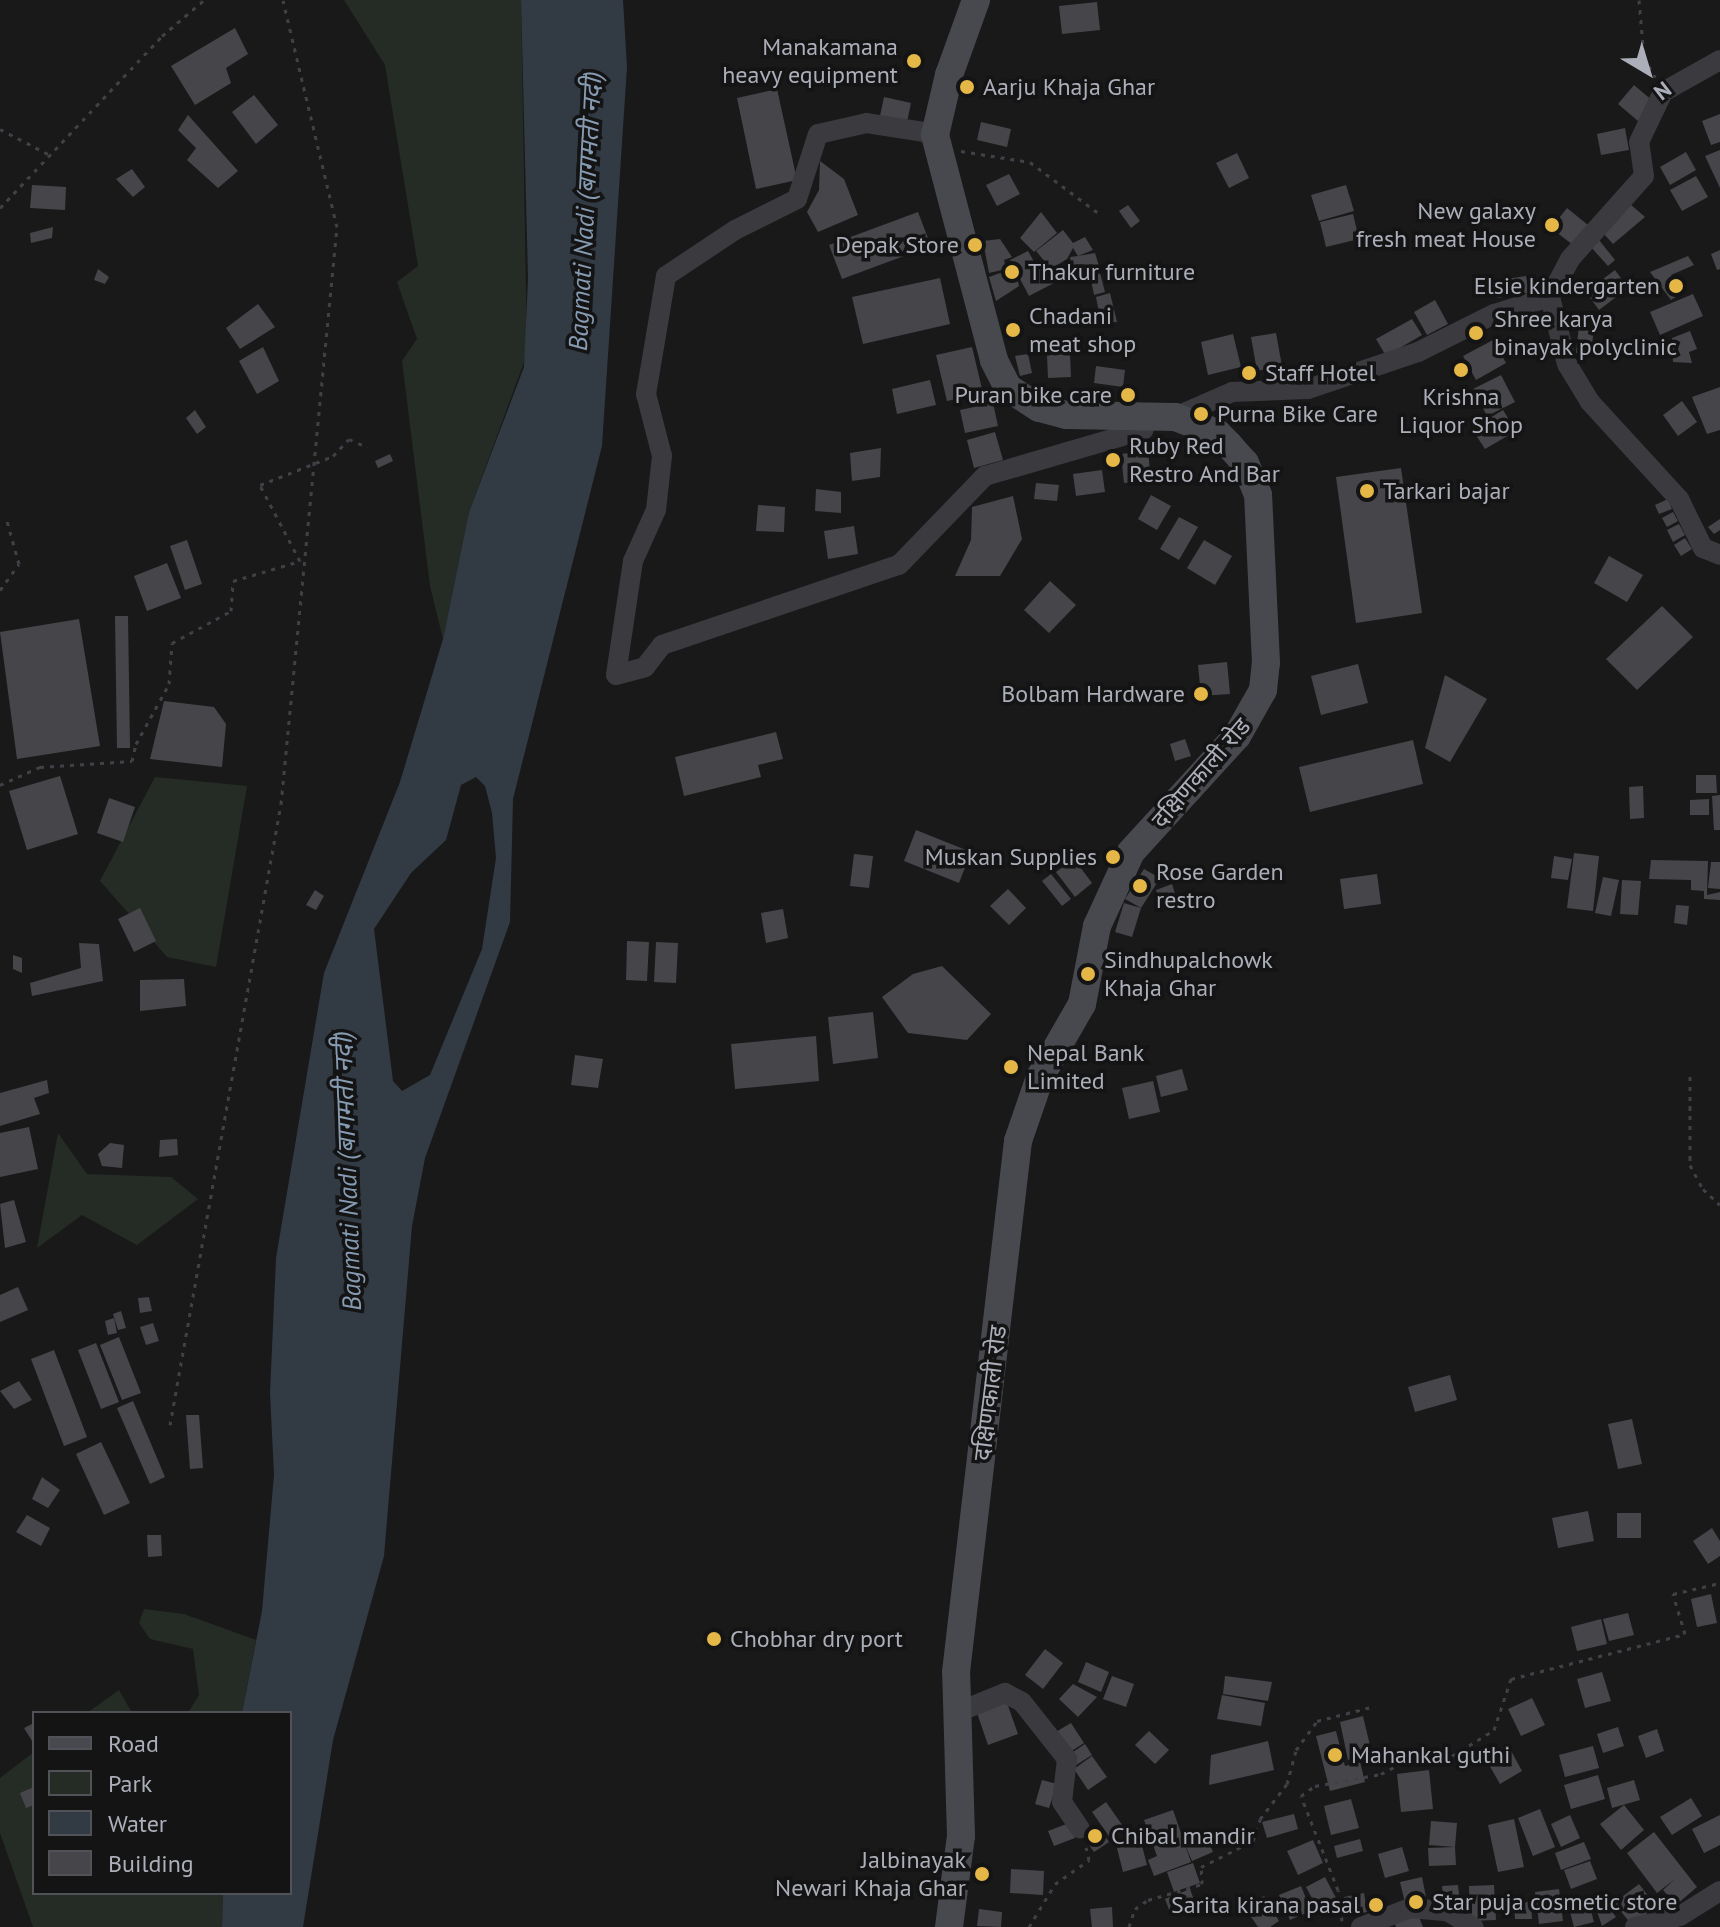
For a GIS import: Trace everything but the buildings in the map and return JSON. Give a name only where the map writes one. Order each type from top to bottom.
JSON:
[{"type":"main road","name":"दक्षिणकाली रोड","points":[[949,1927],[961,1836],[956,1672],[1018,1141],[1040,1077],[1082,1004],[1097,926],[1131,852],[1237,736],[1263,690],[1265,568],[1258,495],[1245,463],[1223,439],[1162,416],[1066,415],[1019,400],[1008,388],[994,360],[937,141],[949,75],[976,0]]},
{"type":"street","points":[[1720,60],[1663,92],[1639,142],[1644,176],[1570,259],[1550,297],[1567,364],[1590,402],[1679,499],[1703,548],[1720,555]]},
{"type":"street","points":[[937,141],[867,123],[818,134],[797,199],[735,230],[666,276],[646,394],[662,456],[656,510],[633,561],[616,675],[645,667],[662,645],[899,565],[985,476],[1143,430],[1162,416],[1232,392],[1308,389],[1418,352],[1494,314],[1550,297]]},
{"type":"street","points":[[958,1712],[1005,1693],[1022,1702],[1067,1759],[1062,1802],[1080,1829]]},
{"type":"street","points":[[1635,1927],[1680,1916],[1720,1891]]},
{"type":"street","points":[[1361,1927],[1410,1908],[1447,1911],[1474,1927]]},
{"type":"path","points":[[0,208],[162,36],[204,0]]},
{"type":"path","points":[[170,1425],[281,804],[337,227],[283,0]]},
{"type":"path","points":[[1639,0],[1644,57],[1663,92]]},
{"type":"path","points":[[0,129],[50,155]]},
{"type":"path","points":[[937,141],[1030,162],[1097,212]]},
{"type":"path","points":[[0,785],[50,765],[72,762],[103,767],[132,761],[136,744],[169,684],[172,643],[231,611],[233,581],[300,561],[260,485],[333,456],[349,439],[367,447]]},
{"type":"path","points":[[0,590],[19,564],[6,517]]},
{"type":"path","points":[[1690,1076],[1690,1165],[1703,1189],[1720,1205]]},
{"type":"path","points":[[1343,1927],[1338,1890],[1301,1796],[1315,1786],[1381,1774],[1402,1763],[1452,1756],[1494,1730],[1511,1679],[1685,1634],[1673,1594],[1720,1583]]},
{"type":"path","points":[[1129,1927],[1135,1909],[1148,1900],[1202,1884],[1201,1867],[1253,1841],[1260,1819],[1287,1784],[1296,1750],[1317,1721],[1375,1706]]},
{"type":"path","points":[[1029,1927],[1055,1884],[1089,1860],[1080,1829]]},
{"type":"green space","points":[[344,0],[521,0],[527,354],[469,512],[443,639],[430,586],[402,361],[417,339],[397,282],[418,266],[385,65]]},
{"type":"green space","points":[[155,777],[247,786],[216,967],[167,957],[100,881]]},
{"type":"green space","points":[[58,1133],[87,1174],[171,1177],[198,1199],[137,1245],[82,1215],[37,1248]]},
{"type":"green space","points":[[144,1609],[184,1614],[256,1640],[242,1711],[189,1711],[199,1695],[193,1649],[150,1639],[139,1623]]},
{"type":"green space","points":[[119,1690],[131,1711],[90,1711]]},
{"type":"green space","points":[[32,1754],[32,1895],[223,1895],[222,1927],[33,1927],[0,1833],[0,1778]]},
{"type":"water","name":"Bagmati Nadi (बागमती नदी)","points":[[521,0],[623,0],[627,67],[602,446],[513,799],[510,922],[425,1158],[412,1226],[384,1556],[333,1740],[303,1927],[222,1927],[223,1895],[292,1895],[292,1711],[242,1711],[262,1611],[274,1475],[270,1393],[276,1258],[324,973],[400,782],[443,639],[469,512],[524,367],[528,279]],"holes":[[[476,777],[485,786],[492,813],[496,858],[482,949],[430,1075],[402,1091],[393,1081],[374,929],[411,873],[446,840],[461,785]]]},
{"type":"place","name":"Manakamana heavy equipment","points":[[914,61]]},
{"type":"place","name":"Aarju Khaja Ghar","points":[[967,87]]},
{"type":"place","name":"New galaxy fresh meat House","points":[[1552,225]]},
{"type":"place","name":"Depak Store","points":[[975,245]]},
{"type":"place","name":"Thakur furniture","points":[[1012,272]]},
{"type":"place","name":"Elsie kindergarten","points":[[1676,286]]},
{"type":"place","name":"Chadani meat shop","points":[[1013,330]]},
{"type":"place","name":"Shree karya binayak polyclinic","points":[[1476,333]]},
{"type":"place","name":"Krishna Liquor Shop","points":[[1461,370]]},
{"type":"place","name":"Staff Hotel","points":[[1249,373]]},
{"type":"place","name":"Puran bike care","points":[[1128,395]]},
{"type":"place","name":"Purna Bike Care","points":[[1201,414]]},
{"type":"place","name":"Ruby Red Restro And Bar","points":[[1113,460]]},
{"type":"place","name":"Tarkari bajar","points":[[1367,491]]},
{"type":"place","name":"Bolbam Hardware","points":[[1201,694]]},
{"type":"place","name":"Muskan Supplies","points":[[1113,857]]},
{"type":"place","name":"Rose Garden restro","points":[[1140,886]]},
{"type":"place","name":"Sindhupalchowk Khaja Ghar","points":[[1088,974]]},
{"type":"place","name":"Nepal Bank Limited","points":[[1011,1067]]},
{"type":"place","name":"Chobhar dry port","points":[[714,1639]]},
{"type":"place","name":"Mahankal guthi","points":[[1335,1755]]},
{"type":"place","name":"Chibal mandir","points":[[1095,1836]]},
{"type":"place","name":"Jalbinayak Newari Khaja Ghar","points":[[982,1874]]},
{"type":"place","name":"Star puja cosmetic store","points":[[1416,1902]]},
{"type":"place","name":"Sarita kirana pasal","points":[[1376,1905]]}]
